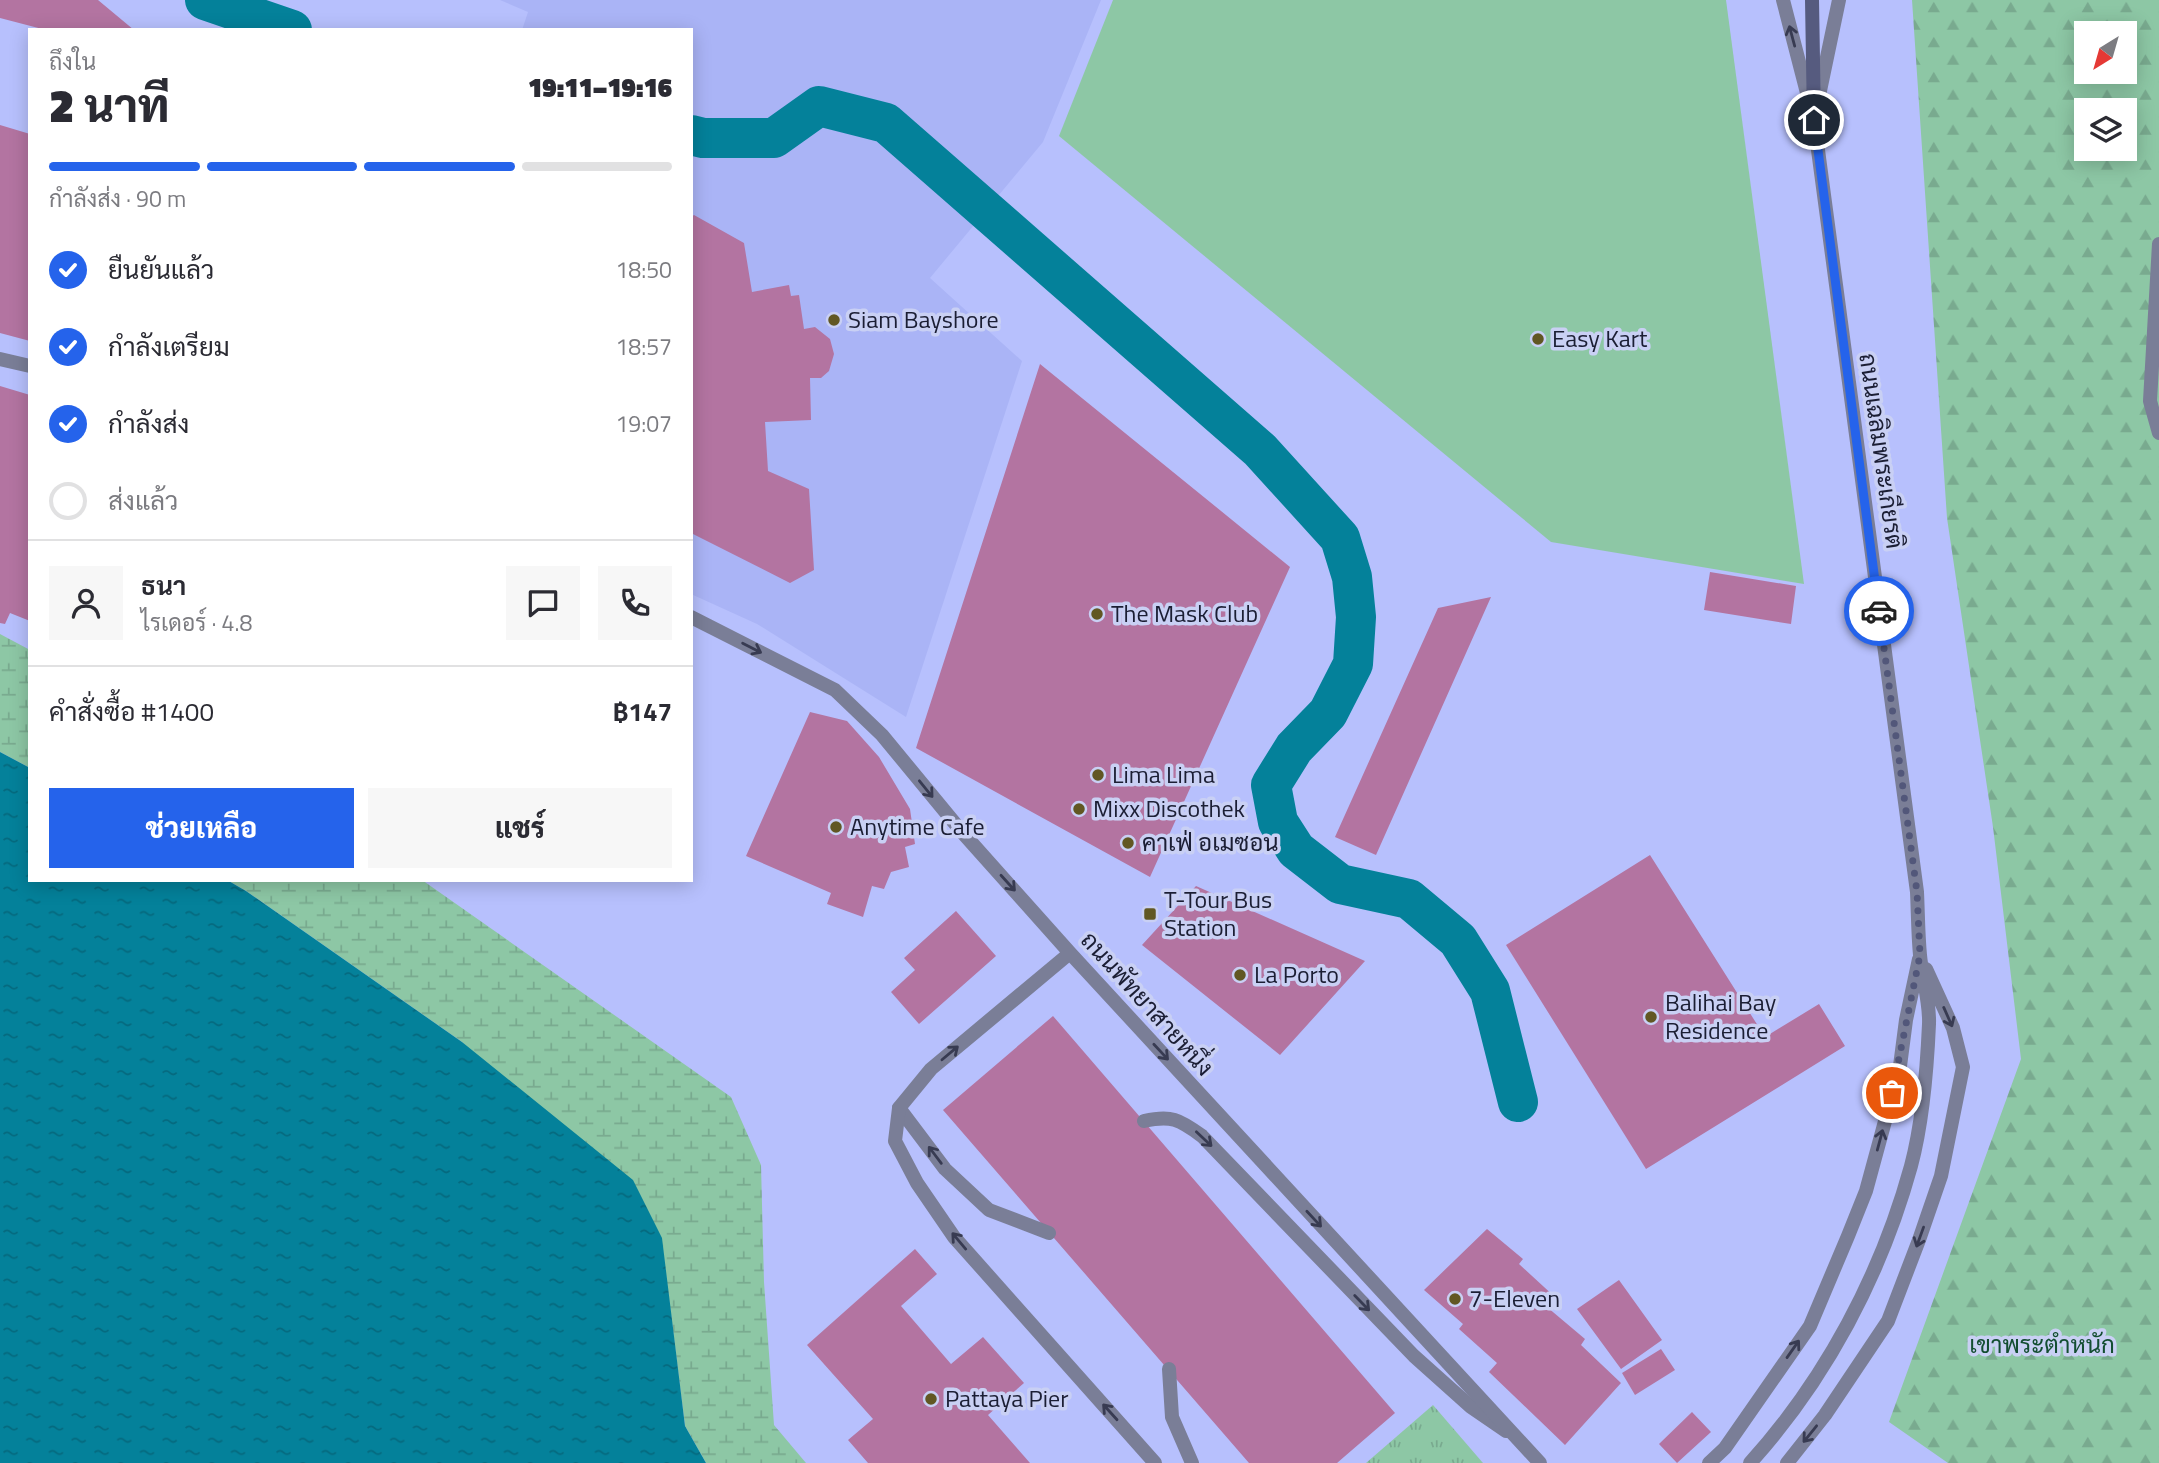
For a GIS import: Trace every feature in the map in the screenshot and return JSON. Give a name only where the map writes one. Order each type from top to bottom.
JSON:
[{"type":"main road","points":[[1812,0],[1814,120]]},
{"type":"street","name":"ถนนเฉลิมพระเกียรติ","points":[[1750,1463],[1767,1444],[1834,1349],[1867,1285],[1892,1226],[1911,1163],[1923,1097],[1929,1021],[1920,955],[1917,892],[1814,120],[1783,0]]},
{"type":"street","name":"ถนนเฉลิมพระเกียรติ","points":[[1814,120],[1839,0]]},
{"type":"street","points":[[2159,244],[2150,401],[2159,433]]},
{"type":"street","points":[[0,359],[28,366]]},
{"type":"street","name":"ถนนพัทยาสายหนึ่ง","points":[[693,618],[835,690],[882,735],[962,832],[1070,953],[1539,1463]]},
{"type":"street","points":[[1070,953],[931,1069],[899,1108],[895,1141],[917,1183],[954,1237],[1155,1463]]},
{"type":"street","name":"ถนนเฉลิมพระเกียรติ","points":[[1709,1463],[1732,1440],[1810,1326],[1829,1284],[1866,1191],[1899,1066],[1920,955]]},
{"type":"street","name":"ถนนเฉลิมพระเกียรติ","points":[[1787,1463],[1825,1415],[1888,1321],[1941,1175],[1963,1068],[1953,1028],[1920,955]]},
{"type":"street","points":[[899,1108],[945,1169],[989,1210],[1049,1233]]},
{"type":"street","points":[[1144,1121],[1164,1116],[1182,1122],[1202,1136],[1415,1356],[1471,1407],[1513,1436]]},
{"type":"street","points":[[1168,1369],[1172,1417],[1192,1463]]},
{"type":"shaded area","name":"Siam Bayshore","points":[[500,0],[1101,0],[1043,142],[930,278],[1022,361],[906,717],[757,624],[693,595],[693,28],[523,28],[528,12]]},
{"type":"green space","name":"Easy Kart","points":[[1113,0],[1726,0],[1804,584],[1551,542],[1059,136]]},
{"type":"green space","name":"เขาพระตำหนัก","points":[[1912,0],[2159,0],[2159,1463],[1948,1463],[1889,1422],[2021,1059],[1993,827],[1947,518]]},
{"type":"green space","points":[[0,634],[28,649],[28,767],[0,752]]},
{"type":"green space","points":[[230,882],[425,882],[731,1097],[761,1165],[764,1282],[774,1425],[806,1463],[706,1463],[685,1426],[663,1251],[462,1042]]},
{"type":"green space","points":[[1433,1405],[1483,1463],[1366,1463]]},
{"type":"water","points":[[0,752],[28,767],[28,882],[230,882],[462,1042],[633,1180],[662,1238],[685,1426],[706,1463],[0,1463]]},
{"type":"building","points":[[0,0],[98,0],[132,28],[38,28],[0,18]]},
{"type":"building","points":[[0,125],[28,133],[28,340],[0,333]]},
{"type":"building","points":[[693,216],[744,243],[752,292],[789,285],[791,296],[799,295],[804,329],[815,327],[830,339],[834,354],[829,371],[821,378],[810,378],[811,420],[765,422],[768,471],[809,489],[814,570],[790,583],[693,534]]},
{"type":"building","points":[[1040,364],[1290,567],[1150,877],[916,748]]},
{"type":"building","points":[[0,386],[28,394],[28,620],[10,613],[5,624],[0,623]]},
{"type":"building","points":[[1710,572],[1796,586],[1791,624],[1704,610]]},
{"type":"building","points":[[1491,597],[1376,855],[1335,837],[1438,608]]},
{"type":"building","name":"Anytime Cafe","points":[[810,712],[847,721],[879,757],[910,809],[915,844],[905,847],[909,867],[891,872],[884,889],[872,886],[863,917],[827,904],[831,893],[746,856]]},
{"type":"building","name":"Balihai Bay Residence","points":[[1650,855],[1765,1037],[1819,1004],[1845,1046],[1646,1169],[1506,945]]},
{"type":"building","points":[[1196,886],[1365,961],[1280,1055],[1142,945]]},
{"type":"building","points":[[956,911],[996,956],[919,1024],[891,992],[915,970],[904,958]]},
{"type":"building","points":[[1053,1016],[1395,1413],[1337,1463],[1249,1463],[943,1110]]},
{"type":"building","points":[[1487,1229],[1523,1259],[1519,1264],[1556,1298],[1547,1307],[1585,1339],[1581,1345],[1621,1383],[1565,1445],[1489,1372],[1497,1363],[1459,1329],[1463,1324],[1424,1290]]},
{"type":"building","name":"Pattaya Pier","points":[[915,1249],[937,1274],[901,1306],[951,1364],[983,1337],[1024,1383],[988,1415],[1030,1463],[868,1463],[848,1440],[873,1419],[807,1345]]},
{"type":"building","points":[[1619,1280],[1662,1340],[1621,1369],[1577,1309]]},
{"type":"building","points":[[1661,1349],[1675,1370],[1635,1395],[1622,1373]]},
{"type":"building","points":[[1692,1412],[1711,1432],[1677,1463],[1659,1444]]},
{"type":"waterway","points":[[205,0],[286,28]]},
{"type":"waterway","points":[[693,136],[703,138],[774,138],[819,106],[886,123],[1260,450],[1340,538],[1352,577],[1356,617],[1353,664],[1328,713],[1294,748],[1271,785],[1278,822],[1296,850],[1340,884],[1409,899],[1458,940],[1490,991],[1518,1102]]},
{"type":"way so far","points":[[1879,611],[1917,892],[1920,955],[1892,1093]]},
{"type":"place","name":"Siam Bayshore","points":[[834,320]]},
{"type":"place","name":"Easy Kart","points":[[1538,339]]},
{"type":"place","name":"The Mask Club","points":[[1097,614]]},
{"type":"place","name":"Lima Lima","points":[[1098,775]]},
{"type":"place","name":"Mixx Discothek","points":[[1079,809]]},
{"type":"place","name":"Anytime Cafe","points":[[836,827]]},
{"type":"place","name":"คาเฟ่ อเมซอน","points":[[1128,843]]},
{"type":"place","name":"T-Tour Bus Station","points":[[1150,914]]},
{"type":"place","name":"La Porto","points":[[1240,975]]},
{"type":"place","name":"Balihai Bay Residence","points":[[1651,1017]]},
{"type":"place","name":"7-Eleven","points":[[1455,1299]]},
{"type":"place","name":"Pattaya Pier","points":[[931,1399]]},
{"type":"route","points":[[1814,120],[1879,611]]}]
